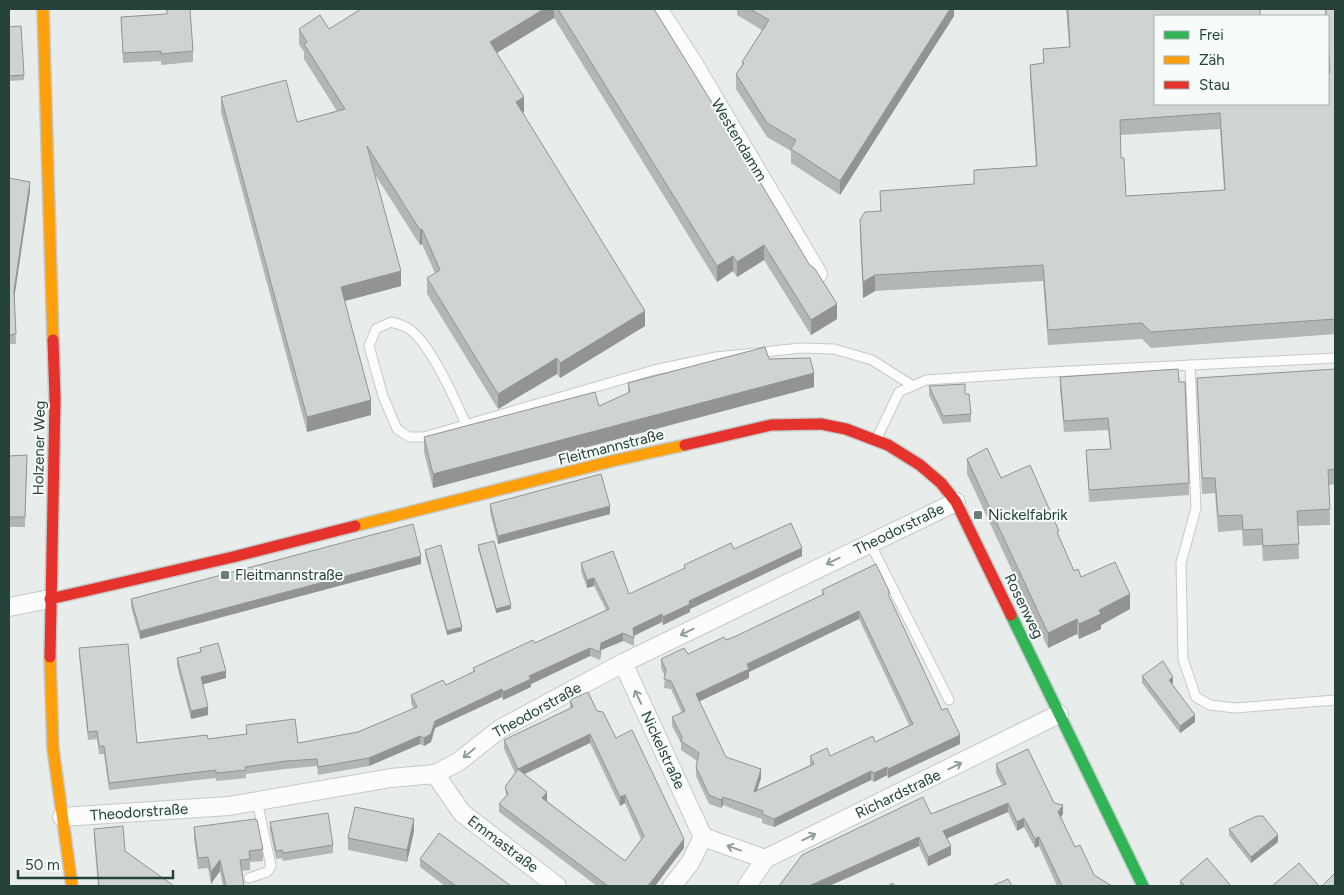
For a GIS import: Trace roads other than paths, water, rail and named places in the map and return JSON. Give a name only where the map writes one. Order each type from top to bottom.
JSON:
[{"type":"street","name":"Holzener Weg","points":[[43,9],[55,399],[50,676],[53,749],[72,886]]},
{"type":"street","name":"Westendamm","points":[[658,9],[692,61],[818,274]]},
{"type":"street","name":"Fleitmannstraße","points":[[50,599],[252,553],[612,461],[771,424],[801,423]]},
{"type":"street","name":"Rosenweg","points":[[801,423],[821,424],[846,429],[888,445],[920,465],[941,483],[956,502],[1143,886]]},
{"type":"street","name":"Theodorstraße","points":[[62,817],[230,806],[391,778],[435,774],[458,762],[500,729],[623,663],[956,502]]},
{"type":"street","points":[[9,607],[50,599]]},
{"type":"street","name":"Nickelstraße","points":[[623,663],[702,837]]},
{"type":"street","name":"Richardstraße","points":[[765,859],[1059,714]]},
{"type":"street","name":"Emmastraße","points":[[435,774],[462,813],[557,886]]},
{"type":"street","points":[[672,886],[690,863],[702,837],[765,859],[747,886]]},
{"type":"lane","points":[[466,424],[450,387],[426,347],[407,328],[391,322],[376,329],[369,346],[382,396],[397,430],[409,437],[424,437],[654,370],[716,357],[801,348],[834,349],[872,360],[913,386]]},
{"type":"lane","points":[[876,440],[899,392],[926,380],[1335,358]]},
{"type":"lane","points":[[1190,365],[1196,508],[1181,563],[1183,659],[1196,697],[1210,705],[1235,708],[1335,700]]},
{"type":"lane","points":[[870,543],[949,700]]},
{"type":"lane","points":[[249,878],[267,872],[271,866],[256,801]]},
{"type":"place","name":"Nickelfabrik","points":[[978,515]]},
{"type":"place","name":"Fleitmannstraße","points":[[225,575]]}]
